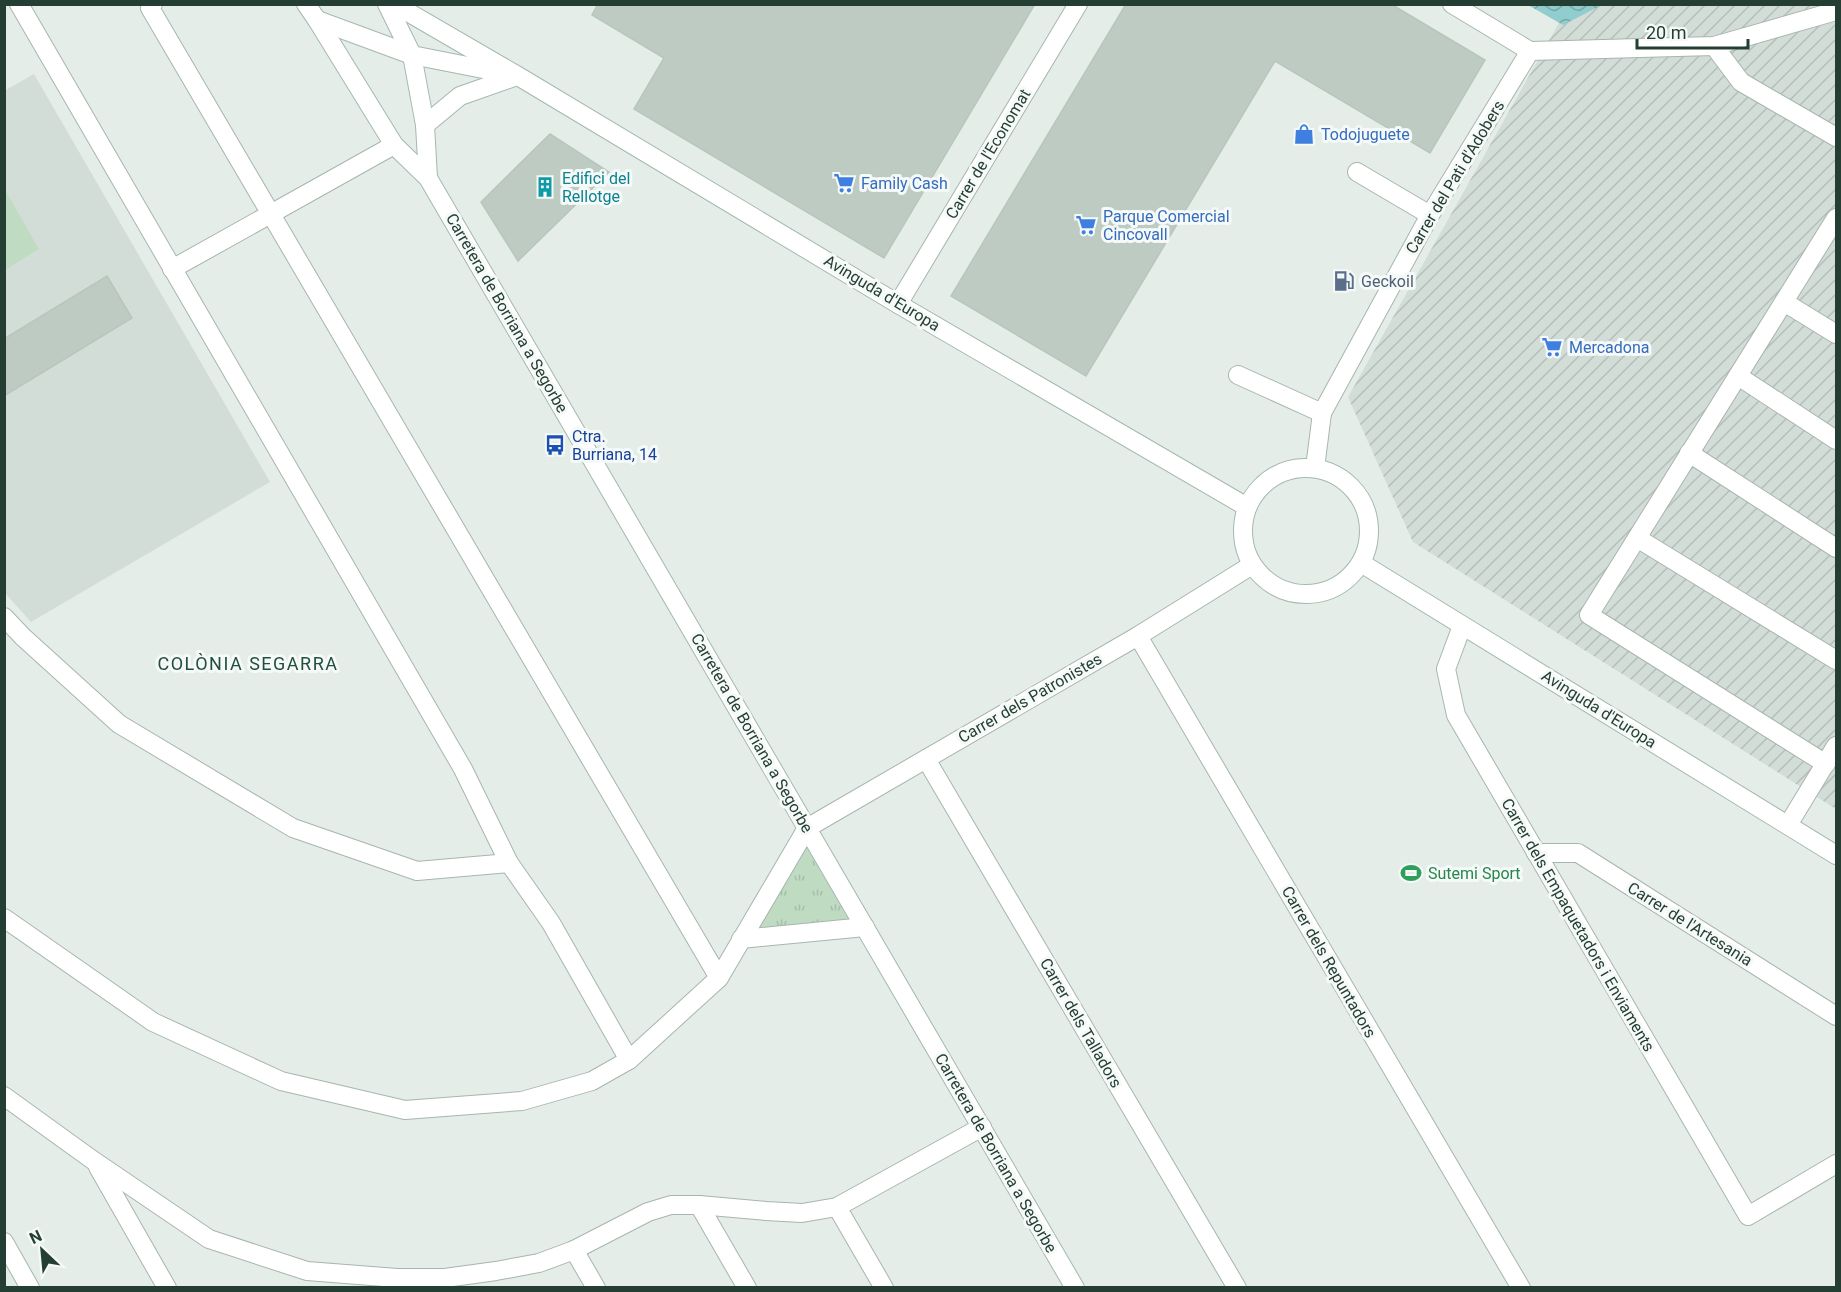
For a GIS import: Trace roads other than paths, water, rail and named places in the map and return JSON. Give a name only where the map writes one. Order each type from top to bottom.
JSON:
[{"type":"street","points":[[19,4],[463,769],[509,863],[551,923],[629,1060]]},
{"type":"street","points":[[153,4],[150,8],[719,978]]},
{"type":"street","points":[[306,4],[394,145],[428,178]]},
{"type":"street","points":[[387,4],[412,55],[425,125],[428,178]]},
{"type":"street","name":"Avinguda d'Europa","points":[[394,4],[898,304],[1247,507]]},
{"type":"street","name":"Carrer de l'Economat","points":[[898,304],[1078,4]]},
{"type":"street","points":[[1452,4],[1530,51],[1714,46],[1836,11]]},
{"type":"street","name":"Avinguda d'Europa","points":[[318,20],[412,55],[518,76]]},
{"type":"street","points":[[1714,46],[1741,82],[1836,137]]},
{"type":"street","name":"Carrer del Pati d'Adobers","points":[[1315,468],[1322,413],[1430,215],[1530,51]]},
{"type":"street","points":[[425,125],[460,96],[518,76]]},
{"type":"street","points":[[172,268],[394,145]]},
{"type":"street","points":[[1357,172],[1430,215]]},
{"type":"street","name":"Carretera de Borriana a Segorbe","points":[[428,178],[1075,1287]]},
{"type":"street","points":[[1826,764],[1589,615],[1835,224]]},
{"type":"street","points":[[1784,302],[1836,334]]},
{"type":"street","points":[[1238,375],[1322,413]]},
{"type":"street","points":[[1738,376],[1836,440]]},
{"type":"street","points":[[1689,453],[1836,548]]},
{"type":"street","points":[[1315,468],[1335,474],[1352,486],[1364,504],[1370,523],[1369,544],[1361,563],[1348,580],[1328,591],[1307,595],[1286,592],[1266,582],[1252,565],[1244,546],[1242,526],[1247,507],[1258,489],[1274,476],[1294,469],[1315,468]]},
{"type":"street","points":[[1637,538],[1836,660]]},
{"type":"street","name":"Avinguda d'Europa","points":[[1361,563],[1836,855]]},
{"type":"street","name":"Carrer dels Patronistes","points":[[807,828],[1138,636],[1252,565]]},
{"type":"street","points":[[4,618],[119,724],[293,828],[417,871],[509,863]]},
{"type":"street","name":"Carrer dels Empaquetadors i Enviaments","points":[[1462,626],[1446,669],[1456,715],[1748,1215],[1836,1164]]},
{"type":"street","name":"Carrer dels Repuntadors","points":[[1138,636],[1521,1287]]},
{"type":"street","points":[[1788,825],[1836,746]]},
{"type":"street","name":"Carrer dels Talladors","points":[[926,759],[1237,1287]]},
{"type":"street","points":[[4,918],[153,1022],[281,1081],[405,1110],[522,1101],[592,1081],[629,1060],[719,978],[807,828]]},
{"type":"street","name":"Carrer de l'Artesania","points":[[1536,853],[1578,853],[1836,1016]]},
{"type":"street","points":[[741,939],[865,927]]},
{"type":"street","points":[[4,1096],[208,1239],[307,1271],[447,1283],[539,1263],[574,1250],[648,1212],[671,1205],[802,1213],[837,1207],[982,1127]]},
{"type":"street","points":[[94,1161],[167,1287]]},
{"type":"street","points":[[699,1205],[747,1287]]},
{"type":"street","points":[[837,1207],[884,1287]]},
{"type":"street","points":[[4,1242],[30,1287]]},
{"type":"street","points":[[574,1250],[596,1287]]},
{"type":"street","points":[[307,1271],[316,1287]]},
{"type":"water","points":[[1528,5],[1602,5],[1563,25]]},
{"type":"place","name":"Todojuguete","points":[[1304,134]]},
{"type":"place","name":"Family Cash","points":[[844,183]]},
{"type":"place","name":"Edifici del Rellotge","points":[[545,187]]},
{"type":"place","name":"Parque Comercial Cincovall","points":[[1086,225]]},
{"type":"place","name":"Geckoil","points":[[1344,281]]},
{"type":"place","name":"Mercadona","points":[[1552,347]]},
{"type":"place","name":"Ctra. Burriana, 14","points":[[555,445]]},
{"type":"place","name":"Sutemi Sport","points":[[1411,873]]},
{"type":"district","name":"COLÒNIA SEGARRA","points":[[248,663]]}]
